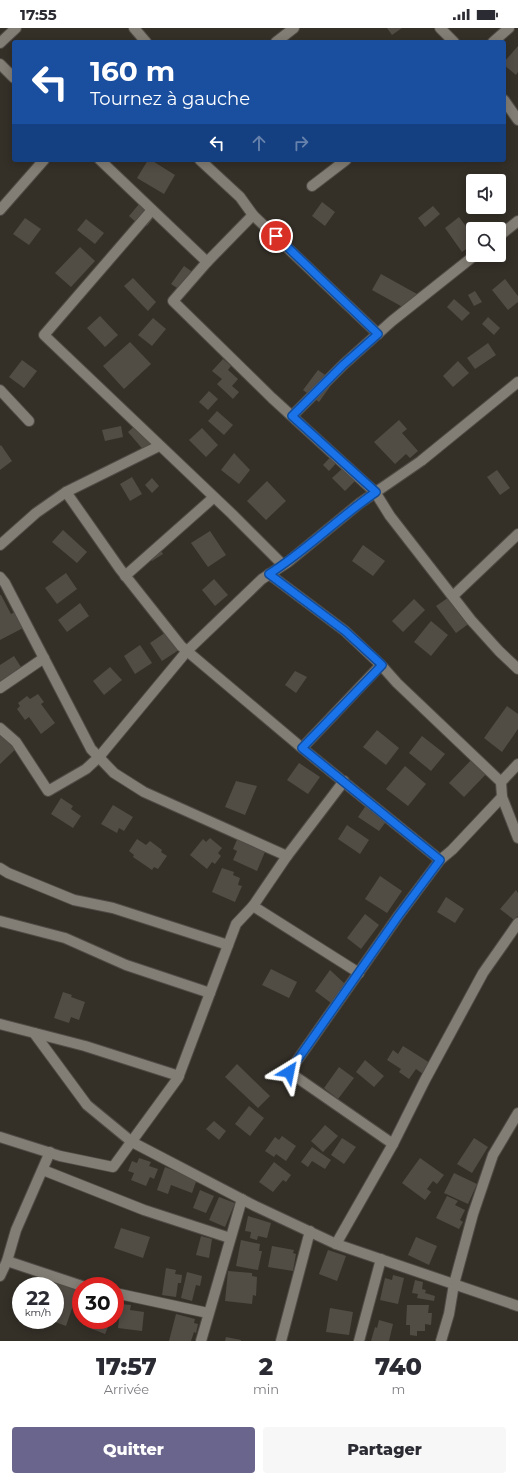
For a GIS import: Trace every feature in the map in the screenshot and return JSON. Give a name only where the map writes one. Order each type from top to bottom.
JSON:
[{"type":"street","points":[[0,43],[16,28]]},
{"type":"street","points":[[134,28],[144,40]]},
{"type":"street","points":[[279,40],[294,28]]},
{"type":"street","points":[[440,28],[452,40]]},
{"type":"street","points":[[495,40],[509,28]]},
{"type":"street","points":[[0,64],[12,76]]},
{"type":"street","points":[[506,103],[518,120]]},
{"type":"street","points":[[0,210],[42,162]]},
{"type":"street","points":[[102,162],[207,262]]},
{"type":"street","points":[[202,162],[240,197],[253,215],[378,334]]},
{"type":"street","points":[[312,186],[343,162]]},
{"type":"street","points":[[152,210],[44,335],[213,498],[232,514],[283,565]]},
{"type":"street","points":[[253,215],[207,262],[173,301],[292,416],[376,492],[390,516],[453,596],[499,651],[518,670]]},
{"type":"street","points":[[506,230],[518,221]]},
{"type":"street","points":[[292,416],[343,365],[392,321],[466,262]]},
{"type":"street","points":[[0,728],[16,742],[48,792],[86,769],[99,757],[187,651],[262,579],[283,565],[360,503],[421,461],[518,382]]},
{"type":"street","points":[[1,392],[29,421]]},
{"type":"street","points":[[0,545],[36,514],[66,492],[159,446]]},
{"type":"street","points":[[66,492],[84,520],[181,646],[302,748],[440,860]]},
{"type":"street","points":[[126,576],[213,498]]},
{"type":"street","points":[[453,596],[518,534]]},
{"type":"street","points":[[269,574],[345,631],[382,665],[396,683],[501,782],[502,797],[518,838]]},
{"type":"street","points":[[0,577],[91,749],[114,773],[144,792],[287,856]]},
{"type":"street","points":[[0,688],[44,658]]},
{"type":"street","points":[[302,748],[382,665]]},
{"type":"street","points":[[501,782],[518,764]]},
{"type":"street","points":[[0,1137],[50,1152],[114,1167],[179,1076],[236,924],[253,906],[287,856],[344,781]]},
{"type":"street","points":[[393,1144],[289,1072],[360,973],[399,915],[440,860],[452,850],[502,797]]},
{"type":"street","points":[[0,868],[8,873],[74,900],[113,908],[228,945]]},
{"type":"street","points":[[253,906],[360,973]]},
{"type":"street","points":[[0,921],[65,938],[126,965],[210,993]]},
{"type":"street","points":[[336,1244],[393,1144],[425,1080],[483,973],[518,923]]},
{"type":"street","points":[[0,1024],[85,1046],[179,1076]]},
{"type":"street","points":[[34,1033],[87,1105],[132,1142],[242,1199],[336,1244],[518,1306]]},
{"type":"street","points":[[440,1341],[449,1314],[454,1284],[473,1214],[493,1155],[518,1113]]},
{"type":"street","points":[[0,1276],[7,1261],[16,1230],[50,1152]]},
{"type":"street","points":[[43,1170],[144,1210],[230,1238]]},
{"type":"street","points":[[201,1341],[242,1199]]},
{"type":"street","points":[[281,1341],[310,1231]]},
{"type":"street","points":[[359,1341],[381,1259]]},
{"type":"street","points":[[7,1261],[72,1283]]},
{"type":"street","points":[[124,1295],[208,1313]]},
{"type":"building","points":[[387,28],[402,28],[392,35]]},
{"type":"building","points":[[518,46],[518,72],[516,75],[506,67],[506,60]]},
{"type":"building","points":[[147,162],[154,162],[175,175],[164,194],[137,178]]},
{"type":"building","points":[[322,202],[335,212],[325,226],[312,216]]},
{"type":"building","points":[[140,203],[155,216],[147,226],[141,221],[138,224],[129,216]]},
{"type":"building","points":[[433,206],[440,214],[425,227],[418,218]]},
{"type":"building","points":[[459,217],[466,226],[466,249],[462,252],[445,228]]},
{"type":"building","points":[[25,218],[41,229],[29,245],[13,234]]},
{"type":"building","points":[[86,219],[104,233],[95,244],[77,230]]},
{"type":"building","points":[[80,247],[95,261],[71,287],[55,273]]},
{"type":"building","points":[[184,266],[198,276],[186,294],[171,284]]},
{"type":"building","points":[[381,274],[417,294],[408,310],[372,290]]},
{"type":"building","points":[[133,278],[156,302],[148,311],[124,286]]},
{"type":"building","points":[[505,279],[518,296],[518,302],[508,310],[492,290]]},
{"type":"building","points":[[475,291],[482,302],[474,306],[468,295]]},
{"type":"building","points":[[454,299],[470,313],[462,321],[447,307]]},
{"type":"building","points":[[100,316],[118,335],[105,347],[87,328]]},
{"type":"building","points":[[488,317],[500,328],[494,335],[482,324]]},
{"type":"building","points":[[153,318],[166,329],[152,346],[138,335]]},
{"type":"building","points":[[130,342],[151,364],[124,389],[103,366]]},
{"type":"building","points":[[488,343],[496,355],[475,369],[467,358]]},
{"type":"building","points":[[223,359],[231,366],[228,370],[238,379],[232,386],[239,392],[233,399],[217,384],[222,379],[212,371]]},
{"type":"building","points":[[22,360],[37,371],[24,388],[9,377]]},
{"type":"building","points":[[458,361],[469,373],[453,387],[443,376]]},
{"type":"building","points":[[318,370],[334,381],[319,402],[303,390]]},
{"type":"building","points":[[209,391],[218,399],[208,410],[199,402]]},
{"type":"building","points":[[217,411],[233,425],[224,435],[208,421]]},
{"type":"building","points":[[399,420],[407,429],[402,433],[418,451],[410,458],[406,454],[395,464],[374,442]]},
{"type":"building","points":[[138,423],[156,444],[146,453],[128,432]]},
{"type":"building","points":[[121,426],[123,437],[105,441],[102,430]]},
{"type":"building","points":[[202,428],[218,445],[206,457],[189,440]]},
{"type":"building","points":[[1,445],[12,461],[0,470],[0,446]]},
{"type":"building","points":[[336,451],[342,457],[329,471],[323,465]]},
{"type":"building","points":[[234,453],[250,470],[239,484],[221,470]]},
{"type":"building","points":[[344,467],[356,480],[345,491],[332,478]]},
{"type":"building","points":[[497,470],[510,488],[500,495],[487,477]]},
{"type":"building","points":[[132,477],[142,494],[130,501],[120,484]]},
{"type":"building","points":[[152,478],[159,486],[152,493],[145,485]]},
{"type":"building","points":[[267,481],[286,501],[266,520],[247,501]]},
{"type":"building","points":[[63,530],[87,552],[77,563],[52,542]]},
{"type":"building","points":[[210,531],[226,555],[208,567],[191,543]]},
{"type":"building","points":[[157,544],[163,554],[152,561],[146,552]]},
{"type":"building","points":[[363,545],[385,561],[373,576],[352,561]]},
{"type":"building","points":[[66,573],[77,589],[57,604],[45,588]]},
{"type":"building","points":[[214,579],[228,595],[215,606],[202,590]]},
{"type":"building","points":[[455,593],[474,620],[456,633],[436,606]]},
{"type":"building","points":[[0,595],[11,614],[17,611],[25,627],[0,640]]},
{"type":"building","points":[[414,599],[425,610],[403,632],[392,621]]},
{"type":"building","points":[[80,603],[89,616],[67,632],[58,620]]},
{"type":"building","points":[[431,621],[448,635],[431,656],[414,642]]},
{"type":"building","points":[[169,630],[182,648],[162,661],[150,643]]},
{"type":"building","points":[[140,645],[152,663],[135,674],[124,656]]},
{"type":"building","points":[[14,656],[21,667],[16,670],[21,677],[0,685],[0,665]]},
{"type":"building","points":[[110,667],[122,680],[104,695],[93,681]]},
{"type":"building","points":[[295,671],[307,677],[296,693],[285,685]]},
{"type":"building","points":[[38,694],[44,702],[41,704],[55,723],[41,734],[29,717],[25,720],[17,709],[20,706],[18,703],[27,696],[30,699]]},
{"type":"building","points":[[507,706],[518,714],[518,729],[502,752],[484,738]]},
{"type":"building","points":[[377,730],[399,748],[386,765],[363,747]]},
{"type":"building","points":[[0,734],[22,743],[0,764]]},
{"type":"building","points":[[422,736],[445,754],[431,771],[409,753]]},
{"type":"building","points":[[475,756],[490,770],[464,797],[449,783]]},
{"type":"building","points":[[299,763],[320,777],[308,794],[287,780]]},
{"type":"building","points":[[405,766],[426,784],[408,806],[386,789]]},
{"type":"building","points":[[236,781],[257,786],[245,815],[225,807]]},
{"type":"building","points":[[61,798],[73,806],[71,809],[81,816],[73,828],[51,814]]},
{"type":"building","points":[[367,804],[388,819],[379,831],[358,817]]},
{"type":"building","points":[[113,805],[133,817],[124,831],[119,828],[117,833],[101,824]]},
{"type":"building","points":[[347,825],[369,840],[360,854],[338,839]]},
{"type":"building","points":[[239,835],[267,847],[257,871],[233,860],[237,851],[233,849]]},
{"type":"building","points":[[210,838],[222,848],[218,853],[221,856],[215,864],[212,862],[207,869],[190,855],[203,839],[206,842]]},
{"type":"building","points":[[137,839],[146,845],[150,841],[167,856],[158,869],[154,867],[152,870],[133,857],[134,855],[129,851]]},
{"type":"building","points":[[222,868],[234,872],[233,875],[240,878],[238,885],[242,886],[235,902],[212,892]]},
{"type":"building","points":[[380,876],[402,891],[387,913],[365,899]]},
{"type":"building","points":[[516,890],[518,893],[518,916],[514,920],[500,909]]},
{"type":"building","points":[[446,897],[464,909],[455,923],[437,912]]},
{"type":"building","points":[[365,914],[379,925],[361,949],[347,938]]},
{"type":"building","points":[[271,969],[297,982],[289,998],[262,985]]},
{"type":"building","points":[[330,970],[345,984],[331,1003],[315,991]]},
{"type":"building","points":[[63,992],[72,995],[71,997],[85,1002],[79,1020],[71,1017],[69,1023],[54,1018]]},
{"type":"building","points":[[403,1046],[430,1063],[423,1074],[416,1069],[409,1079],[399,1072],[401,1069],[387,1060],[393,1050],[398,1054]]},
{"type":"building","points":[[365,1060],[384,1076],[374,1087],[356,1072]]},
{"type":"building","points":[[237,1064],[270,1096],[258,1108],[225,1077]]},
{"type":"building","points":[[339,1067],[354,1078],[338,1099],[324,1088]]},
{"type":"building","points":[[249,1106],[264,1118],[250,1136],[235,1124]]},
{"type":"building","points":[[214,1121],[226,1131],[219,1140],[206,1129]]},
{"type":"building","points":[[325,1125],[338,1136],[323,1152],[311,1141]]},
{"type":"building","points":[[282,1136],[296,1146],[286,1161],[276,1154],[274,1157],[265,1151],[275,1137],[279,1140]]},
{"type":"building","points":[[342,1138],[356,1147],[344,1164],[331,1155]]},
{"type":"building","points":[[474,1138],[488,1147],[472,1173],[457,1164]]},
{"type":"building","points":[[312,1147],[331,1160],[325,1169],[312,1161],[308,1167],[301,1162]]},
{"type":"building","points":[[139,1158],[151,1162],[149,1166],[158,1169],[154,1179],[150,1177],[146,1186],[131,1180],[134,1173],[128,1171],[132,1161],[137,1163]]},
{"type":"building","points":[[420,1158],[444,1175],[437,1184],[433,1181],[427,1189],[431,1192],[425,1200],[402,1183]]},
{"type":"building","points":[[274,1162],[291,1175],[286,1182],[283,1180],[273,1192],[259,1182]]},
{"type":"building","points":[[165,1167],[197,1179],[192,1193],[171,1185],[168,1194],[157,1190]]},
{"type":"building","points":[[454,1173],[477,1184],[468,1204],[444,1193]]},
{"type":"building","points":[[200,1190],[214,1196],[206,1213],[193,1208]]},
{"type":"building","points":[[447,1196],[458,1201],[455,1205],[465,1210],[460,1220],[463,1222],[459,1229],[436,1218]]},
{"type":"building","points":[[219,1197],[235,1203],[225,1227],[209,1220]]},
{"type":"building","points":[[248,1216],[271,1223],[267,1238],[258,1236],[257,1240],[250,1238],[251,1232],[245,1231]]},
{"type":"building","points":[[121,1228],[150,1237],[143,1258],[114,1248]]},
{"type":"building","points":[[201,1236],[212,1239],[209,1258],[196,1255]]},
{"type":"building","points":[[416,1237],[437,1246],[429,1265],[408,1255]]},
{"type":"building","points":[[241,1240],[260,1244],[259,1251],[262,1251],[258,1270],[236,1266]]},
{"type":"building","points":[[272,1246],[294,1250],[293,1253],[296,1254],[293,1271],[268,1267]]},
{"type":"building","points":[[328,1250],[346,1256],[337,1281],[319,1274]]},
{"type":"building","points":[[166,1268],[176,1270],[175,1274],[182,1275],[181,1283],[178,1283],[176,1297],[162,1295]]},
{"type":"building","points":[[228,1271],[252,1273],[252,1276],[257,1277],[256,1296],[253,1295],[252,1304],[225,1301]]},
{"type":"building","points":[[187,1272],[202,1276],[200,1286],[196,1285],[192,1301],[181,1298]]},
{"type":"building","points":[[393,1275],[404,1278],[398,1304],[380,1300],[385,1278],[392,1280]]},
{"type":"building","points":[[415,1280],[423,1282],[422,1289],[426,1290],[425,1293],[435,1296],[434,1301],[417,1298],[418,1294],[412,1293]]},
{"type":"building","points":[[64,1286],[72,1289],[72,1308],[66,1326],[64,1325]]},
{"type":"building","points":[[124,1304],[131,1305],[130,1310],[144,1312],[142,1331],[124,1329]]},
{"type":"building","points":[[407,1305],[429,1305],[428,1313],[432,1313],[431,1325],[425,1324],[425,1331],[417,1331],[417,1336],[410,1335],[410,1325],[406,1325]]},
{"type":"building","points":[[330,1308],[353,1312],[349,1335],[326,1332]]},
{"type":"building","points":[[176,1314],[195,1319],[194,1323],[198,1324],[196,1333],[194,1332],[191,1341],[169,1341]]},
{"type":"building","points":[[379,1320],[393,1324],[389,1341],[371,1341],[375,1327],[377,1328]]},
{"type":"building","points":[[92,1329],[107,1329],[105,1334]]},
{"type":"building","points":[[226,1337],[241,1340],[241,1341],[225,1341]]},
{"type":"route","points":[[276,236],[378,334],[343,365],[292,416],[376,492],[360,503],[288,562],[269,574],[345,631],[382,665],[302,748],[440,860],[399,915],[360,973],[289,1072]]}]
